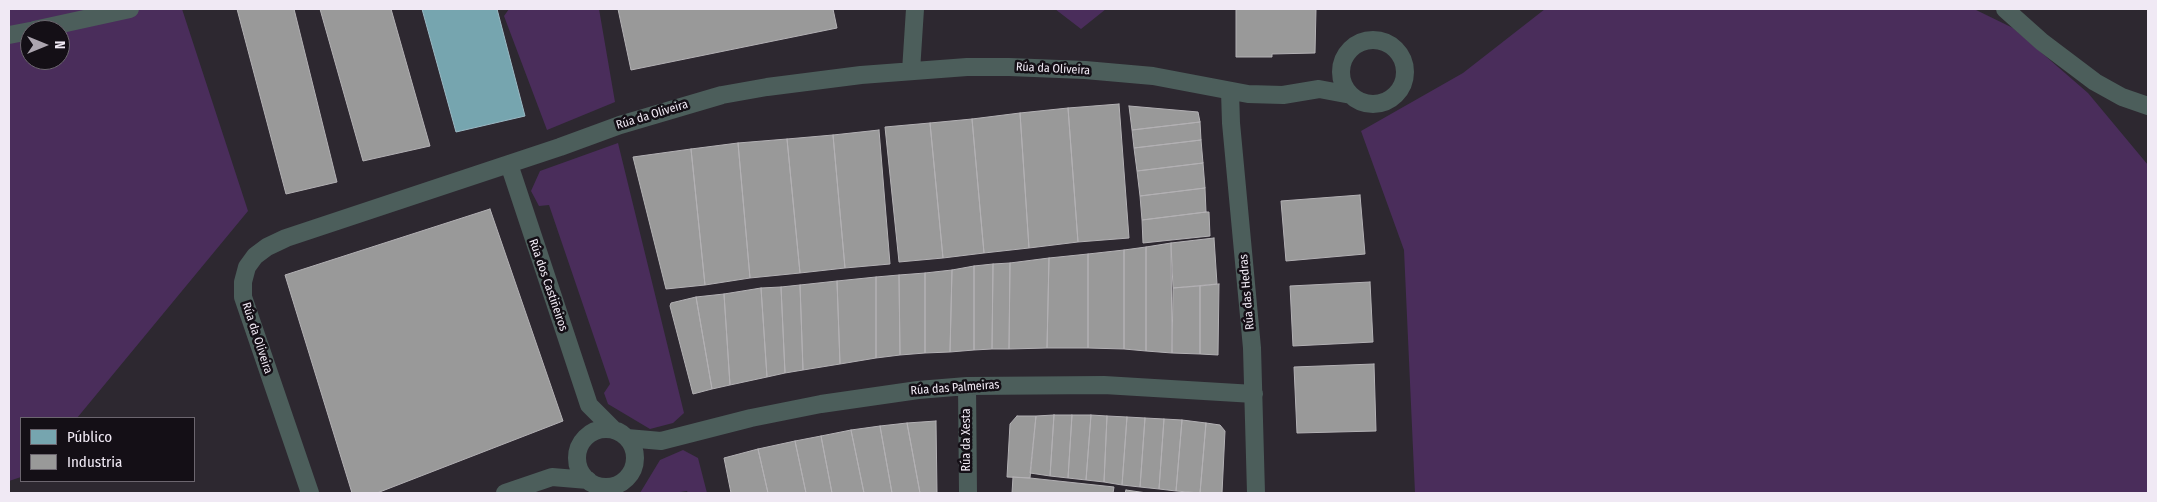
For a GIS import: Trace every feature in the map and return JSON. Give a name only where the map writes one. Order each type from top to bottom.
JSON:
[{"type":"street","points":[[70,22],[130,9]]},
{"type":"street","points":[[911,71],[915,9]]},
{"type":"street","points":[[2005,9],[2042,42],[2094,82],[2122,97],[2148,106]]},
{"type":"street","name":"Rúa da Oliveira","points":[[310,493],[243,298],[243,282],[247,267],[255,256],[267,247],[286,238],[620,125],[722,95],[812,81],[967,67],[1085,70],[1153,76],[1248,94],[1283,95],[1319,89],[1351,95],[1359,101],[1370,104],[1392,99],[1400,91],[1406,70],[1403,59],[1397,49],[1388,42],[1377,39],[1366,40],[1356,44],[1347,51],[1340,70],[1331,81],[1319,89]]},
{"type":"street","points":[[1340,70],[1345,87],[1351,95]]},
{"type":"street","name":"Rúa das Hedras","points":[[1230,91],[1254,394],[1256,493]]},
{"type":"street","name":"Rúa dos Castiñeiros","points":[[509,164],[589,405],[620,434]]},
{"type":"street","name":"Rúa das Palmeiras","points":[[620,434],[662,441],[751,418],[821,404],[918,390],[967,386],[1104,385],[1254,394]]},
{"type":"street","name":"Rúa da Xesta","points":[[967,386],[968,493]]},
{"type":"street","name":"Rúa dos Castiñeiros","points":[[581,448],[589,405]]},
{"type":"street","points":[[505,493],[552,477],[598,430],[620,434],[635,452],[629,480],[619,484],[599,486],[552,477]]},
{"type":"street","name":"Rúa das Palmeiras","points":[[629,480],[662,441]]},
{"type":"street","points":[[581,448],[582,473],[599,486]]},
{"type":"shaded area","points":[[9,9],[182,9],[248,211],[78,417],[20,417],[20,477],[9,481]]},
{"type":"shaded area","points":[[509,9],[599,9],[615,102],[547,130],[504,16]]},
{"type":"shaded area","points":[[1055,9],[1106,9],[1081,29]]},
{"type":"shaded area","points":[[1545,9],[1974,9],[2013,28],[2088,93],[2148,165],[2148,493],[1415,493],[1404,250],[1361,131],[1463,73]]},
{"type":"shaded area","points":[[618,143],[684,413],[673,423],[650,429],[608,404],[604,393],[610,384],[549,205],[539,206],[531,191],[540,171]]},
{"type":"shaded area","points":[[683,450],[698,458],[707,493],[688,493],[687,491],[640,493],[660,460]]},
{"type":"building: Público","points":[[422,9],[497,9],[525,116],[456,132]]},
{"type":"building: Industria","points":[[237,9],[294,9],[337,182],[286,194]]},
{"type":"building: Industria","points":[[320,9],[391,9],[430,146],[363,161]]},
{"type":"building: Industria","points":[[618,9],[833,9],[837,28],[631,70]]},
{"type":"building: Industria","points":[[1236,9],[1316,9],[1315,53],[1272,54],[1272,57],[1236,57]]},
{"type":"building: Industria","points":[[1119,104],[1129,238],[1078,242],[1068,108]]},
{"type":"building: Industria","points":[[1129,106],[1198,112],[1200,122],[1132,130]]},
{"type":"building: Industria","points":[[1068,108],[1078,242],[1029,248],[1020,113]]},
{"type":"building: Industria","points":[[1020,113],[1029,248],[984,253],[972,119]]},
{"type":"building: Industria","points":[[972,119],[984,253],[943,258],[930,123]]},
{"type":"building: Industria","points":[[1200,122],[1201,140],[1134,148],[1132,130]]},
{"type":"building: Industria","points":[[930,123],[943,258],[899,262],[885,127]]},
{"type":"building: Industria","points":[[879,130],[890,264],[845,268],[833,135]]},
{"type":"building: Industria","points":[[833,135],[845,268],[800,273],[787,139]]},
{"type":"building: Industria","points":[[787,139],[800,273],[750,278],[738,143]]},
{"type":"building: Industria","points":[[1201,140],[1203,163],[1137,171],[1134,148]]},
{"type":"building: Industria","points":[[738,143],[750,278],[705,285],[691,149]]},
{"type":"building: Industria","points":[[691,149],[705,285],[666,289],[633,157]]},
{"type":"building: Industria","points":[[1203,163],[1205,188],[1140,196],[1137,171]]},
{"type":"building: Industria","points":[[1205,188],[1206,212],[1142,220],[1140,196]]},
{"type":"building: Industria","points":[[1360,195],[1365,254],[1286,261],[1281,201]]},
{"type":"building: Industria","points":[[490,209],[563,421],[377,493],[352,493],[285,275]]},
{"type":"building: Industria","points":[[1209,212],[1210,236],[1143,243],[1142,220]]},
{"type":"building: Industria","points":[[1214,238],[1217,284],[1173,288],[1171,243]]},
{"type":"building: Industria","points":[[1171,243],[1172,353],[1146,351],[1146,247]]},
{"type":"building: Industria","points":[[1146,247],[1146,351],[1124,349],[1124,250]]},
{"type":"building: Industria","points":[[1124,250],[1124,349],[1088,348],[1088,254]]},
{"type":"building: Industria","points":[[1088,254],[1088,348],[1047,348],[1049,258]]},
{"type":"building: Industria","points":[[1049,258],[1047,348],[1009,349],[1010,263]]},
{"type":"building: Industria","points":[[1010,263],[1009,349],[992,349],[993,264]]},
{"type":"building: Industria","points":[[993,264],[992,349],[974,350],[974,266]]},
{"type":"building: Industria","points":[[974,266],[974,350],[950,352],[952,270]]},
{"type":"building: Industria","points":[[952,270],[950,352],[925,353],[925,273]]},
{"type":"building: Industria","points":[[925,273],[925,353],[900,355],[899,275]]},
{"type":"building: Industria","points":[[899,275],[900,355],[876,358],[876,277]]},
{"type":"building: Industria","points":[[876,277],[876,358],[840,364],[837,281]]},
{"type":"building: Industria","points":[[837,281],[840,364],[803,370],[800,285]]},
{"type":"building: Industria","points":[[1370,282],[1373,342],[1293,346],[1290,286]]},
{"type":"building: Industria","points":[[1219,284],[1218,355],[1200,354],[1200,286]]},
{"type":"building: Industria","points":[[800,285],[803,370],[785,373],[781,287]]},
{"type":"building: Industria","points":[[1200,286],[1200,354],[1172,353],[1173,288]]},
{"type":"building: Industria","points":[[781,287],[785,373],[767,377],[761,288]]},
{"type":"building: Industria","points":[[761,288],[767,377],[730,385],[724,294]]},
{"type":"building: Industria","points":[[724,294],[730,385],[712,389],[696,297]]},
{"type":"building: Industria","points":[[696,297],[712,389],[693,394],[670,306],[671,303]]},
{"type":"building: Industria","points":[[1374,364],[1376,431],[1297,433],[1294,367]]},
{"type":"building: Industria","points":[[1054,415],[1050,476],[1030,473],[1036,416]]},
{"type":"building: Industria","points":[[1054,415],[1072,415],[1068,478],[1050,476]]},
{"type":"building: Industria","points":[[1072,415],[1091,415],[1086,480],[1068,478]]},
{"type":"building: Industria","points":[[1091,415],[1107,416],[1104,482],[1086,480]]},
{"type":"building: Industria","points":[[1017,416],[1036,416],[1030,478],[1007,477],[1010,424]]},
{"type":"building: Industria","points":[[1107,416],[1127,417],[1122,485],[1104,482]]},
{"type":"building: Industria","points":[[1127,417],[1145,418],[1140,487],[1122,485]]},
{"type":"building: Industria","points":[[1145,418],[1164,419],[1159,489],[1140,487]]},
{"type":"building: Industria","points":[[1164,419],[1182,420],[1176,491],[1159,489]]},
{"type":"building: Industria","points":[[1182,420],[1206,423],[1200,493],[1176,491]]},
{"type":"building: Industria","points":[[936,421],[937,493],[920,493],[907,423]]},
{"type":"building: Industria","points":[[907,423],[920,493],[892,493],[880,426]]},
{"type":"building: Industria","points":[[1206,423],[1220,425],[1225,431],[1222,493],[1200,493]]},
{"type":"building: Industria","points":[[880,426],[892,493],[864,493],[851,430]]},
{"type":"building: Industria","points":[[851,430],[864,493],[832,493],[821,436]]},
{"type":"building: Industria","points":[[821,436],[832,493],[806,493],[795,441]]},
{"type":"building: Industria","points":[[795,441],[806,493],[768,493],[758,449]]},
{"type":"building: Industria","points":[[758,449],[768,493],[731,493],[724,458]]},
{"type":"building: Industria","points":[[1013,477],[1114,487],[1113,493],[1012,493]]},
{"type":"building: Industria","points":[[1126,490],[1147,493],[1125,493]]}]
